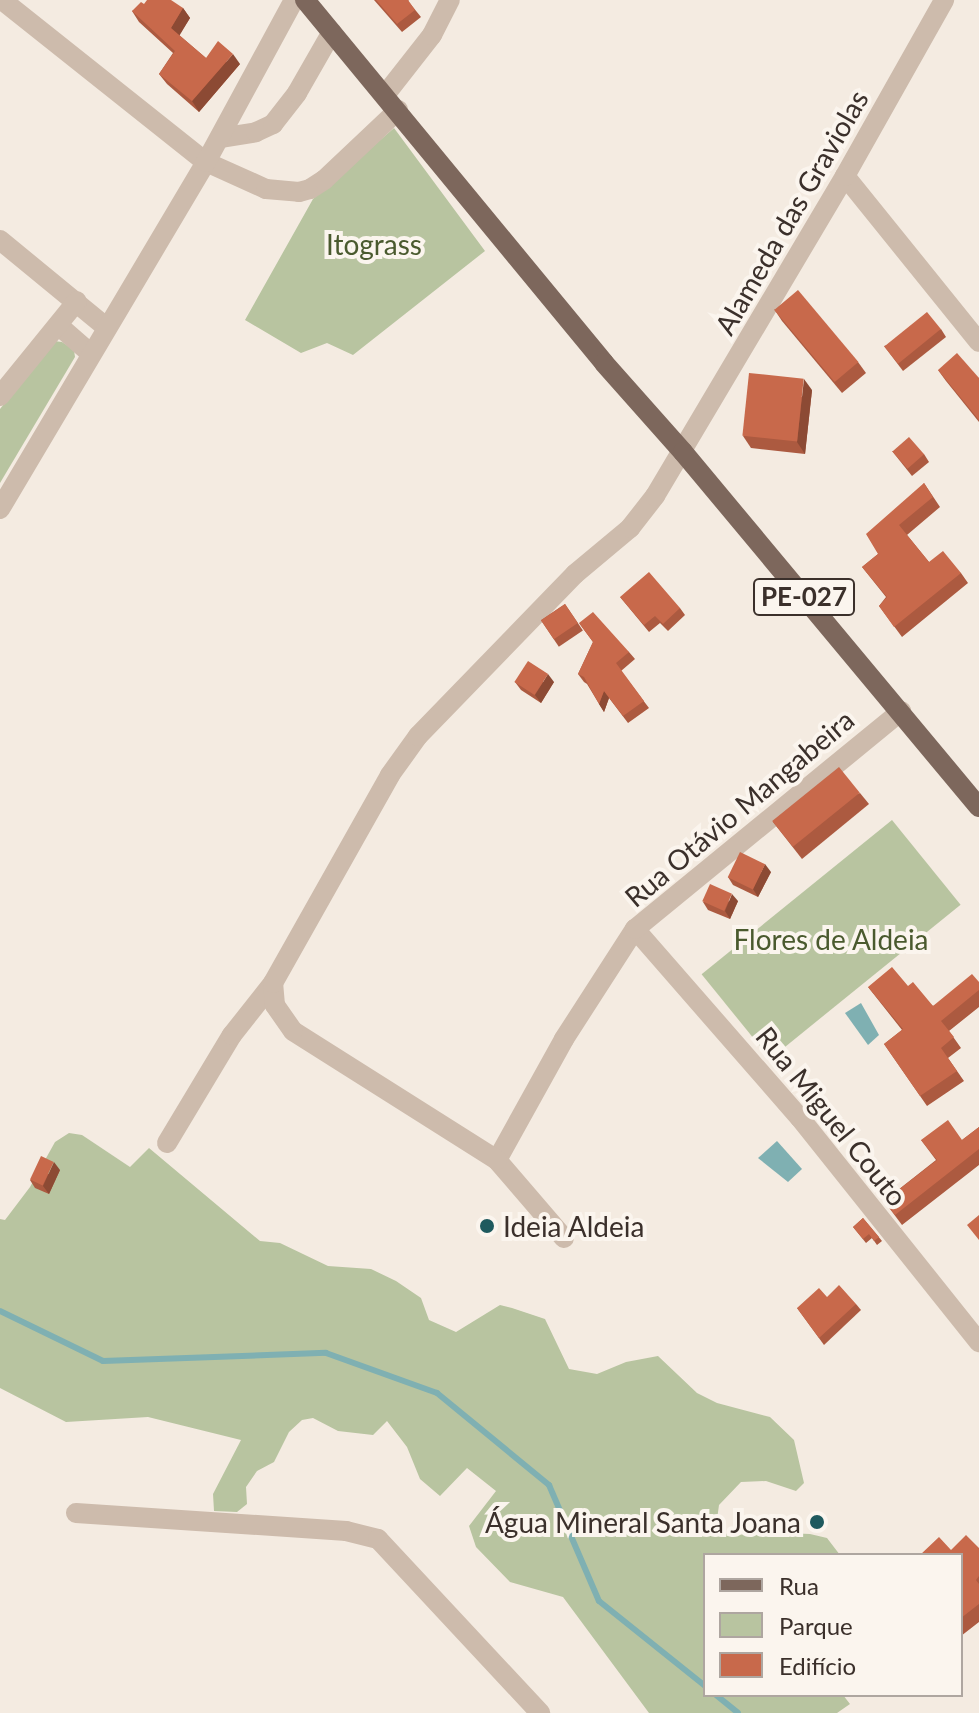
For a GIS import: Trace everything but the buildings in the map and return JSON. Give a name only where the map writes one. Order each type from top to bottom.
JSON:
[{"type":"main road","name":"PE-027","points":[[305,0],[979,807]]},
{"type":"street","points":[[2,0],[206,162],[266,189],[299,192],[324,180],[392,102],[450,0]]},
{"type":"street","points":[[0,509],[220,138],[294,0]]},
{"type":"street","name":"Alameda das Graviolas","points":[[167,1143],[232,1035],[273,983],[390,775],[418,736],[575,574],[643,514],[683,452],[845,176],[944,0]]},
{"type":"street","points":[[220,138],[256,132],[273,124],[297,93],[332,32]]},
{"type":"street","points":[[845,176],[979,342]]},
{"type":"street","points":[[0,240],[106,327]]},
{"type":"street","points":[[0,396],[77,301]]},
{"type":"street","points":[[58,325],[90,353]]},
{"type":"street","name":"Rua Otávio Mangabeira","points":[[497,1160],[571,1028],[635,929],[901,711]]},
{"type":"street","name":"Rua Miguel Couto","points":[[635,929],[800,1118],[979,1342]]},
{"type":"street","points":[[273,983],[272,995],[282,1020],[308,1042],[497,1160],[564,1238]]},
{"type":"street","points":[[76,1513],[346,1531],[378,1539],[390,1548],[540,1713]]},
{"type":"green space","name":"Itograss","points":[[394,128],[485,251],[353,355],[327,343],[301,353],[245,320],[313,199]]},
{"type":"green space","points":[[54,341],[74,350],[75,357],[0,483],[0,409]]},
{"type":"green space","name":"Flores de Aldeia","points":[[892,820],[961,905],[770,1059],[702,974]]},
{"type":"green space","points":[[69,1133],[82,1135],[130,1167],[149,1148],[260,1241],[280,1243],[328,1266],[371,1269],[421,1298],[429,1320],[456,1332],[500,1305],[512,1308],[545,1319],[569,1369],[597,1374],[626,1362],[658,1356],[697,1393],[717,1403],[770,1417],[794,1440],[804,1483],[796,1491],[766,1481],[741,1482],[719,1505],[716,1527],[730,1536],[762,1532],[810,1534],[827,1538],[838,1553],[703,1553],[703,1697],[845,1697],[850,1704],[837,1713],[649,1713],[563,1597],[510,1582],[476,1547],[469,1526],[496,1491],[467,1468],[440,1496],[420,1479],[407,1447],[387,1421],[373,1435],[338,1431],[313,1418],[302,1420],[289,1432],[274,1462],[257,1471],[246,1487],[247,1504],[237,1512],[214,1511],[213,1494],[241,1440],[148,1417],[66,1422],[0,1388],[0,1219],[5,1220],[30,1187],[55,1142]]},
{"type":"water","points":[[861,1003],[879,1035],[868,1045],[845,1013]]},
{"type":"water","points":[[777,1141],[802,1169],[788,1182],[758,1158]]},
{"type":"waterway","points":[[0,1311],[103,1361],[326,1353],[437,1393],[549,1485],[599,1601],[703,1684]]},
{"type":"waterway","points":[[718,1697],[738,1713]]},
{"type":"place","name":"Ideia Aldeia","points":[[487,1226]]},
{"type":"place","name":"Água Mineral Santa Joana","points":[[817,1522]]}]
